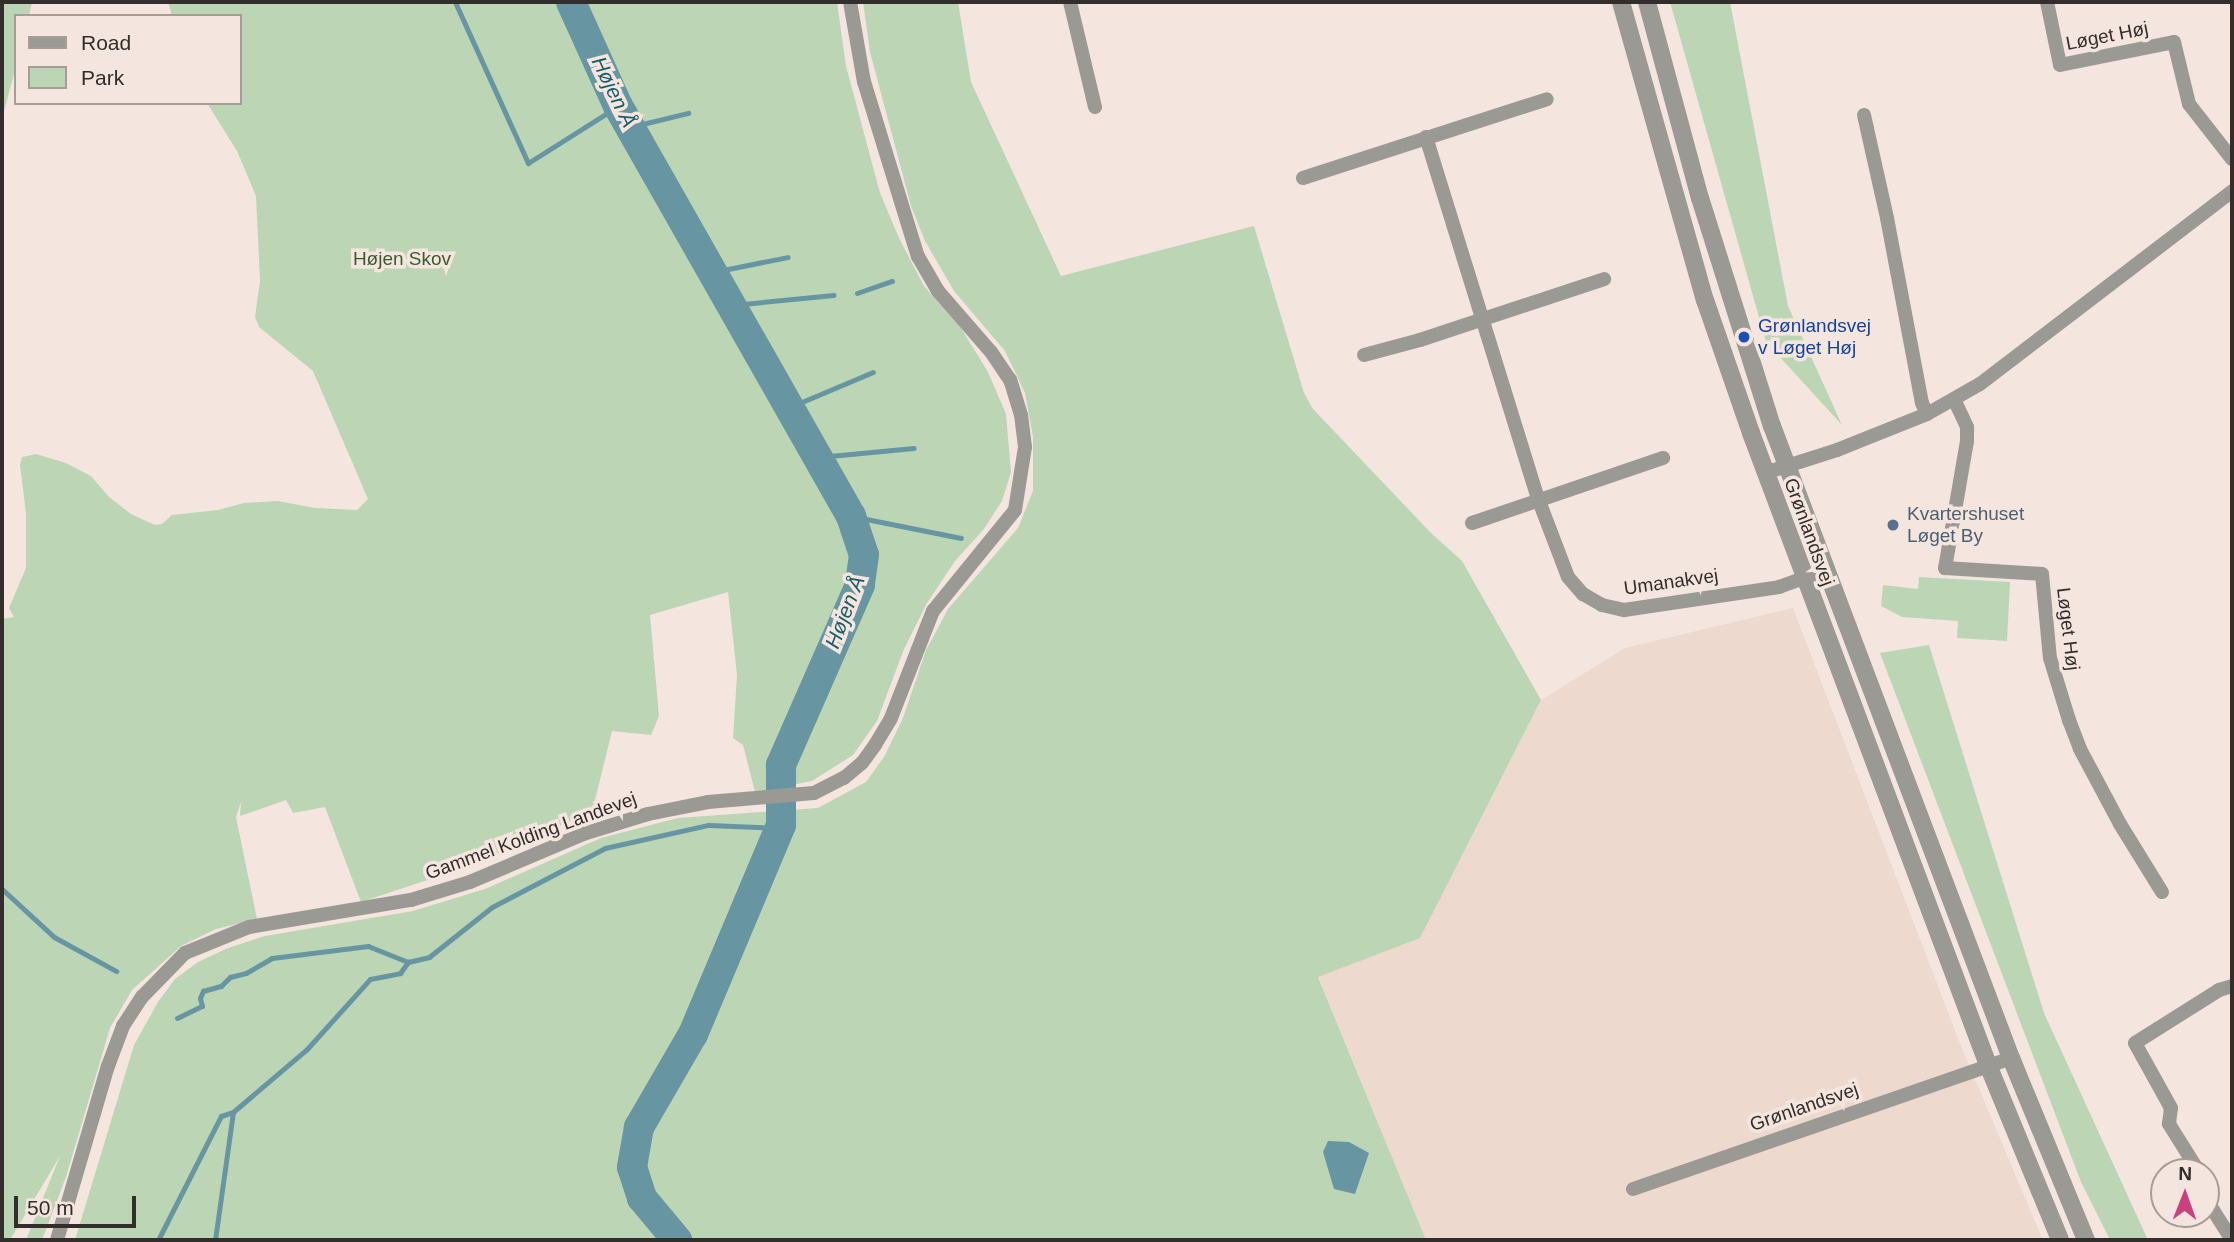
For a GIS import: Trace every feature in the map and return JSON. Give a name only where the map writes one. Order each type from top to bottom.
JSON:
[{"type":"street","name":"Gammel Kolding Landevej","points":[[57,1240],[123,1026],[142,996],[185,953],[250,927],[411,900],[470,882],[583,834],[648,814],[708,802],[794,797],[829,788],[862,763],[876,745],[891,718],[933,611],[1015,510],[1026,447],[1021,415],[1010,380],[991,352],[938,291],[918,257],[864,82],[850,2]]},
{"type":"street","points":[[1070,2],[1095,107]]},
{"type":"street","name":"Grønlandsvej","points":[[1621,2],[1705,300],[1765,473],[1988,1065],[2060,1240]]},
{"type":"street","name":"Grønlandsvej","points":[[1647,2],[1700,198],[1772,426],[2011,1058],[2086,1240]]},
{"type":"street","name":"Løget Høj","points":[[2047,2],[2060,65],[2174,42],[2189,104],[2232,159]]},
{"type":"street","points":[[1303,178],[1547,99]]},
{"type":"street","points":[[1864,115],[1887,218],[1922,403],[1927,414]]},
{"type":"street","name":"Umanakvej","points":[[1426,137],[1539,501],[1568,578],[1583,594],[1602,605],[1624,610],[1779,587],[1826,570]]},
{"type":"street","points":[[1765,473],[1789,467],[1927,414],[1954,399],[2012,362],[2232,192]]},
{"type":"street","points":[[1364,355],[1604,278]]},
{"type":"street","name":"Løget Høj","points":[[1954,399],[1967,427],[1945,568],[2042,573],[2050,657],[2069,720],[2114,813],[2162,892]]},
{"type":"street","points":[[1472,523],[1662,458]]},
{"type":"street","points":[[2190,1158],[2169,1124],[2171,1108],[2135,1043],[2220,990],[2232,986]]},
{"type":"street","name":"Grønlandsvej","points":[[1633,1189],[2011,1058]]},
{"type":"street","points":[[2226,1216],[2232,1240]]},
{"type":"shaded area","points":[[1793,608],[1961,1046],[2043,1240],[1426,1240],[1318,976],[1420,938],[1541,700],[1625,648]]},
{"type":"green space","points":[[2,2],[32,2],[29,14],[14,14],[14,74],[2,119]]},
{"type":"green space","name":"Højen Skov","points":[[168,2],[837,2],[846,66],[880,193],[924,286],[961,328],[988,372],[1006,414],[1011,472],[1002,501],[984,529],[955,561],[927,603],[904,649],[877,721],[853,755],[812,781],[755,792],[743,745],[733,738],[737,675],[728,592],[650,615],[659,716],[651,735],[612,731],[592,812],[476,864],[361,902],[325,807],[293,813],[286,800],[240,816],[241,802],[236,817],[257,919],[216,929],[181,946],[132,990],[110,1028],[66,1177],[42,1240],[26,1240],[60,1156],[10,1240],[2,1240],[2,619],[14,617],[9,608],[26,568],[26,513],[20,465],[22,457],[36,454],[66,463],[91,476],[109,497],[131,514],[155,525],[162,524],[172,515],[218,510],[244,503],[278,501],[315,508],[357,510],[368,499],[313,371],[259,327],[255,317],[260,281],[256,196],[237,151],[208,105],[242,105],[242,14],[171,14]]},
{"type":"green space","points":[[863,2],[958,2],[971,82],[1061,276],[1254,226],[1304,393],[1313,409],[1431,533],[1462,561],[1541,700],[1420,938],[1318,977],[1426,1240],[75,1240],[134,1045],[158,1002],[175,979],[198,962],[228,948],[265,936],[413,911],[485,889],[601,838],[678,818],[818,808],[866,782],[884,757],[903,718],[926,650],[948,609],[1018,528],[1033,491],[1033,437],[1025,393],[1005,351],[954,291],[925,241],[911,206],[870,52]]},
{"type":"green space","points":[[1670,2],[1730,2],[1788,306],[1842,425],[1766,342]]},
{"type":"green space","points":[[1919,577],[2010,582],[2007,641],[1957,638],[1958,621],[1902,617],[1881,606],[1883,585],[1918,589]]},
{"type":"green space","points":[[1929,645],[2044,1013],[2148,1240],[2110,1240],[2081,1182],[1880,653]]},
{"type":"water","points":[[1328,1141],[1349,1142],[1369,1153],[1355,1194],[1334,1189],[1323,1152]]},
{"type":"waterway","points":[[455,2],[528,163],[618,106]]},
{"type":"waterway","name":"Højen Å","points":[[571,2],[618,106],[851,516],[864,555],[860,585],[781,765],[781,825],[693,1034],[639,1127],[632,1167],[642,1198],[677,1240]]},
{"type":"waterway","points":[[630,127],[688,113]]},
{"type":"waterway","points":[[713,272],[788,257]]},
{"type":"waterway","points":[[857,293],[892,281]]},
{"type":"waterway","points":[[732,305],[834,295]]},
{"type":"waterway","points":[[790,407],[873,372]]},
{"type":"waterway","points":[[819,457],[914,448]]},
{"type":"waterway","points":[[851,516],[961,538]]},
{"type":"waterway","points":[[177,1018],[202,1006],[200,998],[203,991],[221,986],[230,977],[246,973],[272,958],[368,946],[408,962],[429,957],[492,907],[605,848],[708,825],[779,828]]},
{"type":"waterway","points":[[2,889],[54,937],[116,971]]},
{"type":"waterway","points":[[158,1240],[221,1116],[233,1112],[307,1049],[370,979],[400,973],[408,962]]},
{"type":"waterway","points":[[215,1240],[233,1112]]},
{"type":"place","name":"Grønlandsvej v Løget Høj","points":[[1744,337]]},
{"type":"place","name":"Kvartershuset Løget By","points":[[1893,525]]}]
